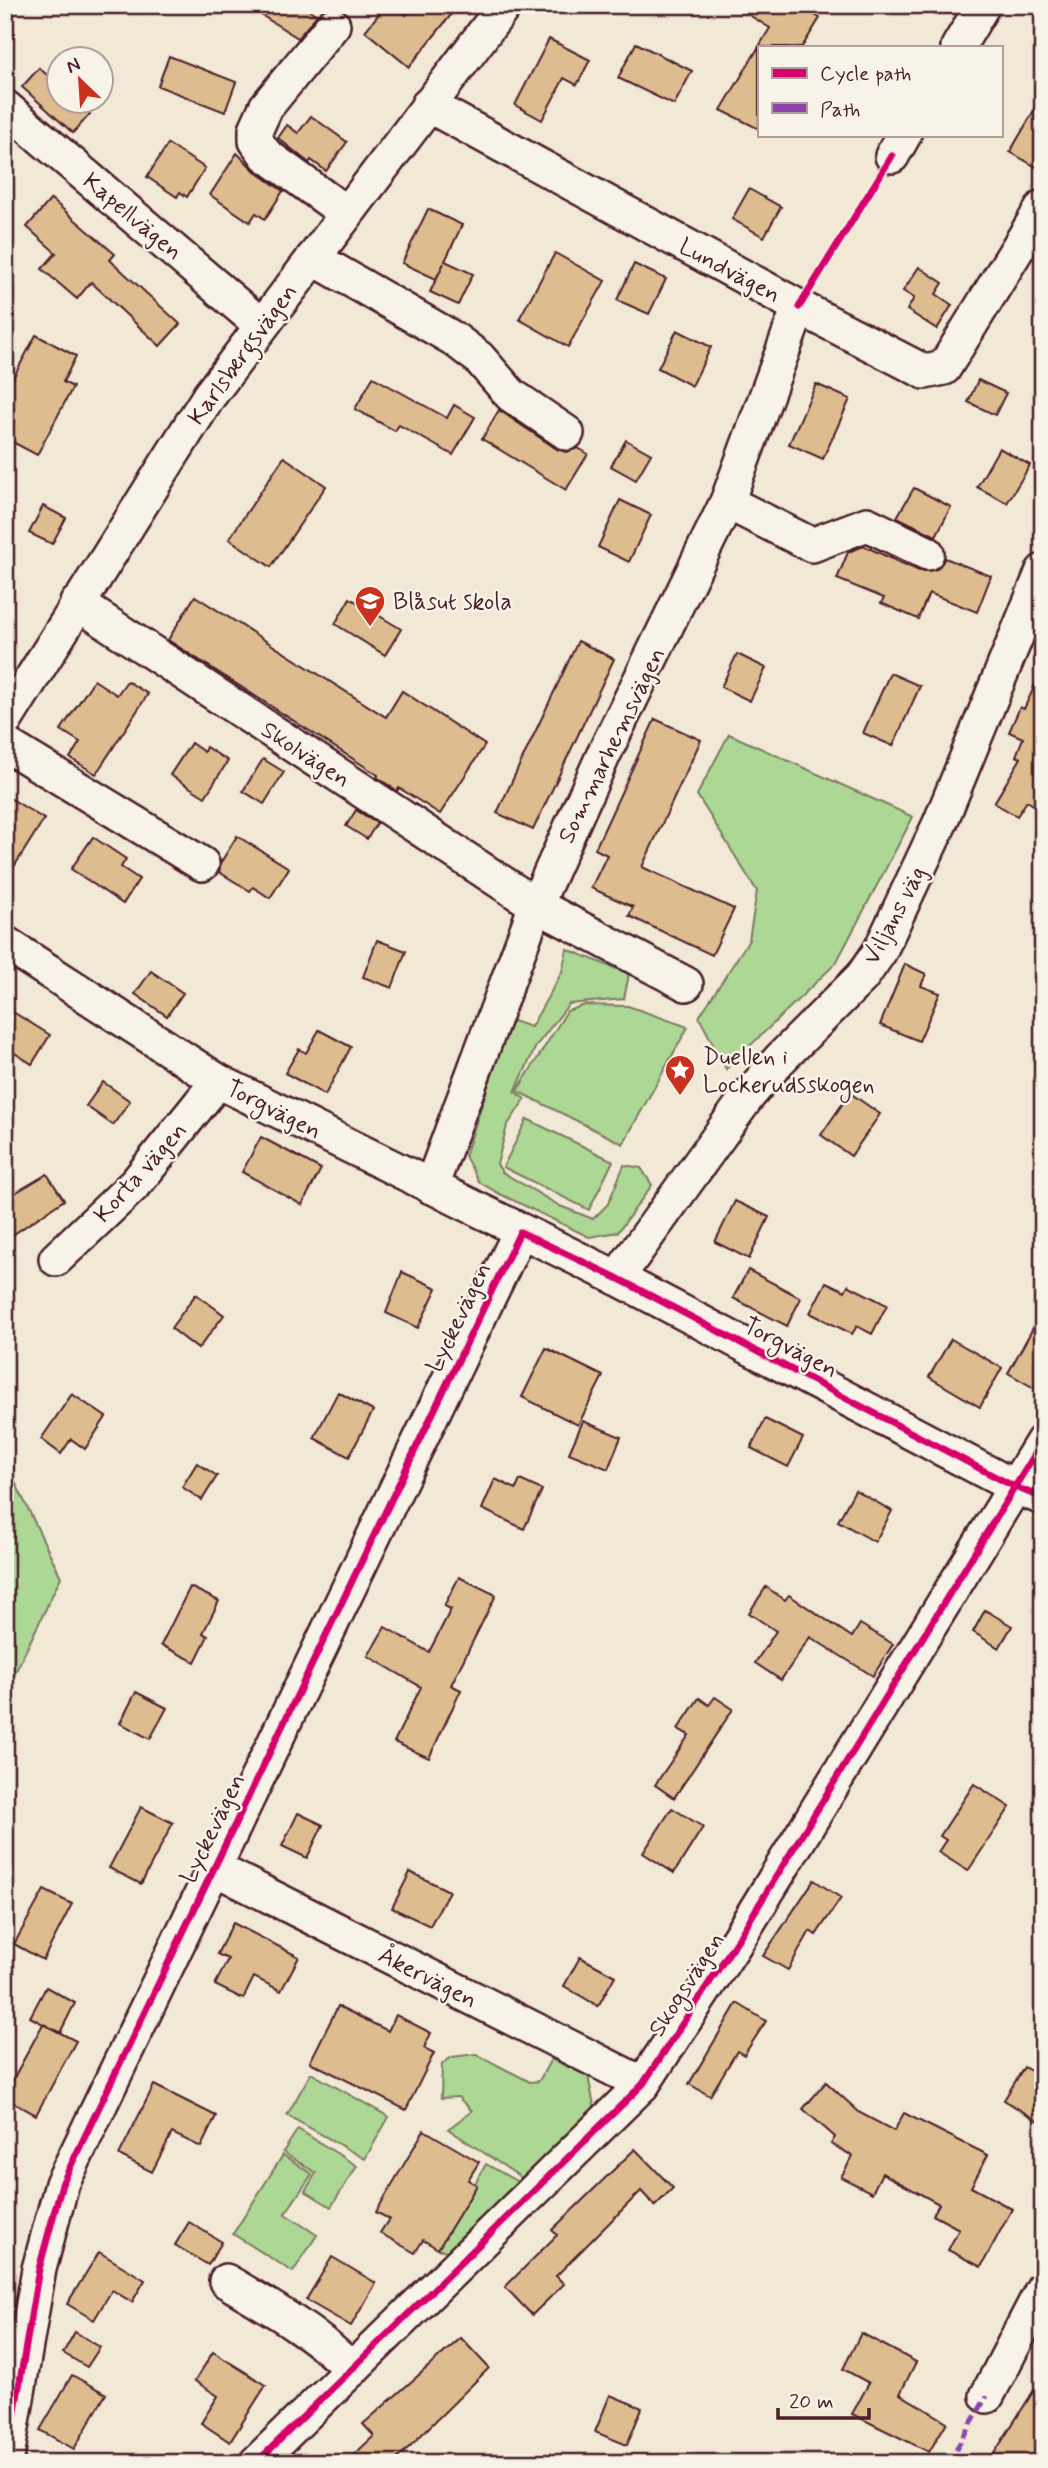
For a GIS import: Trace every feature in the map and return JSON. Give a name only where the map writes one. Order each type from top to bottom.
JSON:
[{"type":"street","name":"Karlsbergsvägen","points":[[5,721],[190,424],[261,325],[505,5]]},
{"type":"street","points":[[959,46],[984,5]]},
{"type":"street","points":[[333,25],[266,107],[256,129],[257,141],[266,155],[346,213]]},
{"type":"street","name":"Lundvägen","points":[[428,105],[799,307],[925,372],[944,368],[1043,208]]},
{"type":"street","name":"Kapellvägen","points":[[5,107],[261,325]]},
{"type":"street","points":[[313,258],[454,339],[485,364],[511,395],[568,433]]},
{"type":"street","name":"Sommarhemsvägen","points":[[431,1187],[536,905],[603,756],[727,502],[799,307]]},
{"type":"street","points":[[727,502],[804,543],[824,542],[867,524],[927,553]]},
{"type":"street","name":"Viljans väg","points":[[617,1278],[748,1096],[780,1059],[862,977],[880,951],[940,823],[1043,571]]},
{"type":"street","name":"Skolvägen","points":[[77,603],[536,905],[686,984]]},
{"type":"street","points":[[5,744],[202,864]]},
{"type":"street","name":"Torgvägen","points":[[5,943],[218,1081],[617,1278],[1029,1492]]},
{"type":"street","name":"Korta vägen","points":[[56,1259],[136,1183],[218,1081]]},
{"type":"street","name":"Lyckevägen","points":[[6,2463],[17,2323],[62,2184],[520,1232]]},
{"type":"street","name":"Skogsvägen","points":[[270,2459],[352,2370],[643,2084],[1029,1492],[1043,1441]]},
{"type":"street","name":"Åkervägen","points":[[214,1868],[643,2084]]},
{"type":"street","points":[[226,2281],[288,2318],[335,2353],[352,2370]]},
{"type":"street","points":[[987,2396],[1043,2288]]},
{"type":"green space","points":[[729,734],[913,817],[836,963],[726,1069],[699,1017],[749,940],[757,891],[697,795]]},
{"type":"green space","points":[[567,949],[629,974],[624,999],[569,1004],[536,1046],[515,1092],[525,1099],[507,1126],[497,1164],[502,1172],[560,1206],[593,1219],[608,1204],[624,1165],[641,1168],[652,1185],[618,1232],[589,1237],[479,1182],[465,1156],[510,1020],[531,1027],[562,972]]},
{"type":"green space","points":[[585,1005],[628,1006],[688,1027],[623,1144],[517,1091],[567,1011]]},
{"type":"green space","points":[[527,1119],[613,1161],[589,1210],[503,1167]]},
{"type":"green space","points":[[5,1461],[61,1577],[5,1694]]},
{"type":"green space","points":[[476,2054],[530,2082],[539,2081],[551,2059],[588,2076],[595,2110],[522,2178],[448,2129],[472,2111],[458,2097],[441,2098],[442,2064],[452,2057]]},
{"type":"green space","points":[[311,2073],[389,2117],[365,2159],[287,2115]]},
{"type":"green space","points":[[298,2129],[357,2166],[331,2207],[305,2191],[316,2173],[283,2152]]},
{"type":"green space","points":[[283,2155],[312,2174],[285,2214],[317,2235],[293,2272],[233,2234]]},
{"type":"green space","points":[[486,2164],[518,2182],[447,2251],[438,2249]]},
{"type":"building","points":[[245,5],[301,5],[317,15],[298,38]]},
{"type":"building","points":[[386,5],[394,5],[406,15],[414,5],[459,5],[409,67],[365,31]]},
{"type":"building","points":[[733,5],[798,5],[820,18],[803,46],[759,46],[770,28]]},
{"type":"building","points":[[549,39],[590,60],[577,85],[564,78],[542,120],[515,105]]},
{"type":"building","points":[[636,43],[692,71],[674,105],[618,78]]},
{"type":"building","points":[[758,48],[758,128],[721,110]]},
{"type":"building","points":[[169,56],[236,82],[225,112],[158,86]]},
{"type":"building","points":[[39,68],[46,74],[46,109],[22,87]]},
{"type":"building","points":[[1043,95],[1043,171],[1010,152]]},
{"type":"building","points":[[54,116],[88,116],[73,133]]},
{"type":"building","points":[[311,116],[347,142],[326,171],[311,160],[309,163],[278,138],[287,125],[298,133]]},
{"type":"building","points":[[168,144],[205,168],[187,197],[180,192],[177,197],[147,177]]},
{"type":"building","points":[[237,153],[255,171],[283,191],[265,219],[256,213],[250,222],[210,195]]},
{"type":"building","points":[[749,189],[781,207],[764,237],[732,219]]},
{"type":"building","points":[[51,199],[115,254],[110,260],[180,324],[160,346],[91,282],[77,299],[42,269],[56,253],[27,227]]},
{"type":"building","points":[[428,209],[462,225],[445,261],[473,274],[458,305],[430,292],[444,263],[436,279],[402,263]]},
{"type":"building","points":[[555,253],[605,281],[568,347],[519,319]]},
{"type":"building","points":[[634,264],[666,279],[649,314],[617,300]]},
{"type":"building","points":[[919,267],[943,283],[936,294],[952,305],[937,329],[907,310],[914,298],[903,291]]},
{"type":"building","points":[[677,330],[711,347],[692,386],[658,368]]},
{"type":"building","points":[[36,335],[76,356],[63,382],[73,387],[37,455],[5,438],[15,420],[5,415],[5,393]]},
{"type":"building","points":[[373,377],[447,418],[454,405],[475,417],[453,455],[399,425],[395,431],[355,409]]},
{"type":"building","points":[[978,380],[1006,393],[995,415],[968,402]]},
{"type":"building","points":[[816,384],[850,399],[823,459],[789,444]]},
{"type":"building","points":[[499,410],[557,449],[566,452],[578,448],[588,454],[566,490],[482,439]]},
{"type":"building","points":[[626,440],[651,454],[636,480],[611,466]]},
{"type":"building","points":[[999,448],[1030,465],[1007,503],[977,487]]},
{"type":"building","points":[[284,457],[326,486],[271,567],[229,539]]},
{"type":"building","points":[[914,488],[951,507],[936,536],[897,517]]},
{"type":"building","points":[[620,500],[651,515],[629,562],[598,547]]},
{"type":"building","points":[[43,506],[66,518],[52,544],[29,533]]},
{"type":"building","points":[[864,546],[919,571],[937,569],[945,558],[991,576],[977,612],[929,593],[918,619],[881,603],[884,598],[837,579],[848,552]]},
{"type":"building","points":[[195,596],[386,717],[402,691],[485,745],[440,814],[399,788],[397,791],[377,777],[378,775],[168,640]]},
{"type":"building","points":[[350,598],[401,629],[385,655],[335,624]]},
{"type":"building","points":[[578,641],[614,659],[533,830],[497,813]]},
{"type":"building","points":[[737,654],[766,668],[750,701],[721,687]]},
{"type":"building","points":[[1043,668],[1043,811],[1027,801],[1017,816],[994,803],[1021,758],[1016,756],[1023,738],[1009,732],[1020,707],[1024,709]]},
{"type":"building","points":[[890,673],[920,686],[893,746],[863,733]]},
{"type":"building","points":[[94,680],[117,695],[127,681],[148,694],[96,774],[70,758],[80,742],[61,730]]},
{"type":"building","points":[[655,719],[701,740],[642,867],[734,909],[712,955],[629,916],[633,907],[591,888],[607,855],[595,849]]},
{"type":"building","points":[[191,743],[204,752],[206,747],[228,761],[205,797],[170,775]]},
{"type":"building","points":[[263,759],[284,772],[264,804],[243,791]]},
{"type":"building","points":[[5,795],[44,819],[5,881]]},
{"type":"building","points":[[356,810],[377,823],[367,839],[346,826]]},
{"type":"building","points":[[237,836],[289,868],[270,898],[253,887],[250,891],[219,872],[221,862]]},
{"type":"building","points":[[93,837],[126,859],[121,867],[139,879],[123,904],[71,869]]},
{"type":"building","points":[[377,940],[406,951],[392,988],[363,977]]},
{"type":"building","points":[[905,964],[926,974],[921,986],[940,993],[919,1041],[880,1025]]},
{"type":"building","points":[[151,971],[183,993],[167,1016],[135,994]]},
{"type":"building","points":[[5,1007],[50,1035],[32,1064],[5,1047]]},
{"type":"building","points":[[319,1030],[351,1047],[325,1095],[285,1073],[299,1049],[306,1053]]},
{"type":"building","points":[[103,1082],[130,1101],[113,1125],[86,1106]]},
{"type":"building","points":[[850,1093],[880,1114],[851,1156],[821,1135]]},
{"type":"building","points":[[261,1137],[321,1169],[302,1205],[242,1172]]},
{"type":"building","points":[[47,1174],[64,1200],[5,1240],[5,1199]]},
{"type":"building","points":[[735,1201],[769,1217],[749,1259],[715,1242]]},
{"type":"building","points":[[748,1270],[801,1298],[787,1326],[733,1298]]},
{"type":"building","points":[[402,1272],[437,1288],[418,1328],[386,1313]]},
{"type":"building","points":[[826,1282],[845,1291],[848,1285],[887,1305],[872,1334],[857,1326],[852,1334],[810,1313]]},
{"type":"building","points":[[196,1294],[224,1315],[198,1349],[171,1328]]},
{"type":"building","points":[[1043,1310],[1043,1372],[1034,1388],[1008,1373]]},
{"type":"building","points":[[951,1339],[1002,1368],[980,1407],[929,1377]]},
{"type":"building","points":[[546,1348],[603,1376],[578,1425],[522,1397]]},
{"type":"building","points":[[338,1392],[373,1411],[349,1457],[314,1438]]},
{"type":"building","points":[[72,1394],[106,1417],[85,1449],[71,1439],[61,1454],[41,1439]]},
{"type":"building","points":[[765,1419],[803,1438],[788,1467],[751,1448]]},
{"type":"building","points":[[583,1421],[621,1437],[608,1469],[569,1453]]},
{"type":"building","points":[[197,1463],[217,1476],[202,1500],[182,1487]]},
{"type":"building","points":[[495,1479],[516,1489],[520,1480],[542,1490],[524,1529],[482,1509]]},
{"type":"building","points":[[855,1490],[892,1511],[875,1542],[838,1521]]},
{"type":"building","points":[[459,1577],[496,1595],[451,1685],[461,1690],[429,1758],[394,1742],[421,1687],[368,1656],[385,1627],[429,1652],[451,1609],[444,1606]]},
{"type":"building","points":[[190,1587],[219,1601],[203,1633],[208,1636],[195,1662],[161,1645]]},
{"type":"building","points":[[766,1587],[785,1600],[789,1595],[852,1637],[860,1624],[893,1644],[873,1676],[810,1637],[781,1680],[755,1663],[776,1631],[749,1613]]},
{"type":"building","points":[[985,1610],[1012,1626],[999,1648],[973,1632]]},
{"type":"building","points":[[136,1692],[167,1708],[150,1739],[120,1723]]},
{"type":"building","points":[[715,1697],[733,1709],[674,1798],[655,1785],[689,1735],[678,1729],[699,1698],[709,1705]]},
{"type":"building","points":[[974,1784],[1010,1807],[968,1871],[938,1852],[946,1840],[940,1836]]},
{"type":"building","points":[[141,1807],[173,1823],[141,1884],[109,1868]]},
{"type":"building","points":[[672,1808],[703,1827],[674,1873],[643,1853]]},
{"type":"building","points":[[298,1813],[323,1825],[307,1858],[282,1846]]},
{"type":"building","points":[[410,1872],[449,1891],[430,1926],[392,1908]]},
{"type":"building","points":[[814,1880],[841,1898],[816,1935],[810,1931],[788,1970],[763,1956]]},
{"type":"building","points":[[44,1890],[72,1904],[43,1960],[14,1944]]},
{"type":"building","points":[[233,1923],[299,1957],[281,1991],[254,1977],[243,1999],[215,1985],[228,1959],[217,1954]]},
{"type":"building","points":[[580,1957],[615,1976],[598,2006],[564,1986]]},
{"type":"building","points":[[46,1987],[75,2003],[60,2033],[30,2017]]},
{"type":"building","points":[[737,2003],[766,2021],[744,2055],[737,2051],[710,2096],[689,2084]]},
{"type":"building","points":[[338,2006],[388,2031],[396,2015],[431,2033],[424,2048],[434,2053],[406,2110],[310,2062]]},
{"type":"building","points":[[43,2024],[76,2041],[36,2115],[5,2098],[5,2094]]},
{"type":"building","points":[[1024,2067],[1043,2078],[1043,2124],[1004,2100]]},
{"type":"building","points":[[826,2082],[860,2113],[894,2131],[904,2113],[988,2155],[971,2187],[1012,2209],[981,2267],[948,2250],[959,2229],[933,2215],[939,2204],[882,2173],[872,2193],[841,2177],[853,2156],[831,2144],[835,2137],[803,2109]]},
{"type":"building","points":[[154,2085],[216,2116],[201,2147],[172,2133],[152,2172],[119,2155]]},
{"type":"building","points":[[424,2130],[479,2162],[468,2180],[477,2185],[438,2249],[423,2240],[415,2253],[380,2233],[389,2219],[376,2212]]},
{"type":"building","points":[[635,2149],[673,2188],[655,2206],[641,2191],[556,2276],[564,2284],[532,2315],[505,2287],[557,2235],[552,2230]]},
{"type":"building","points":[[189,2222],[222,2242],[208,2265],[175,2245]]},
{"type":"building","points":[[99,2252],[145,2280],[132,2302],[112,2290],[94,2320],[67,2304]]},
{"type":"building","points":[[332,2257],[376,2283],[351,2326],[306,2300]]},
{"type":"building","points":[[75,2332],[100,2347],[87,2367],[63,2353]]},
{"type":"building","points":[[861,2333],[916,2362],[900,2394],[947,2422],[929,2452],[852,2414],[869,2383],[843,2369]]},
{"type":"building","points":[[461,2338],[489,2368],[393,2463],[345,2463],[374,2436],[363,2424]]},
{"type":"building","points":[[213,2352],[266,2385],[230,2442],[201,2423],[218,2396],[195,2381]]},
{"type":"building","points":[[72,2375],[106,2394],[74,2449],[40,2430]]},
{"type":"building","points":[[1043,2376],[1043,2450],[1035,2463],[988,2463]]},
{"type":"building","points":[[610,2395],[642,2408],[627,2445],[595,2432]]},
{"type":"marked path","points":[[1035,219],[1043,223]]},
{"type":"marked path","points":[[948,2463],[987,2396]]},
{"type":"cycle path","points":[[799,307],[892,156]]},
{"type":"cycle path","points":[[6,2463],[39,2269],[62,2184],[520,1232],[617,1278],[1015,1487],[1043,1498]]},
{"type":"cycle path","points":[[256,2463],[643,2084],[738,1939],[1043,1441]]},
{"type":"place","name":"Blåsut skola","points":[[370,628]]},
{"type":"place","name":"Duellen i Lockerudsskogen","points":[[680,1097]]}]
